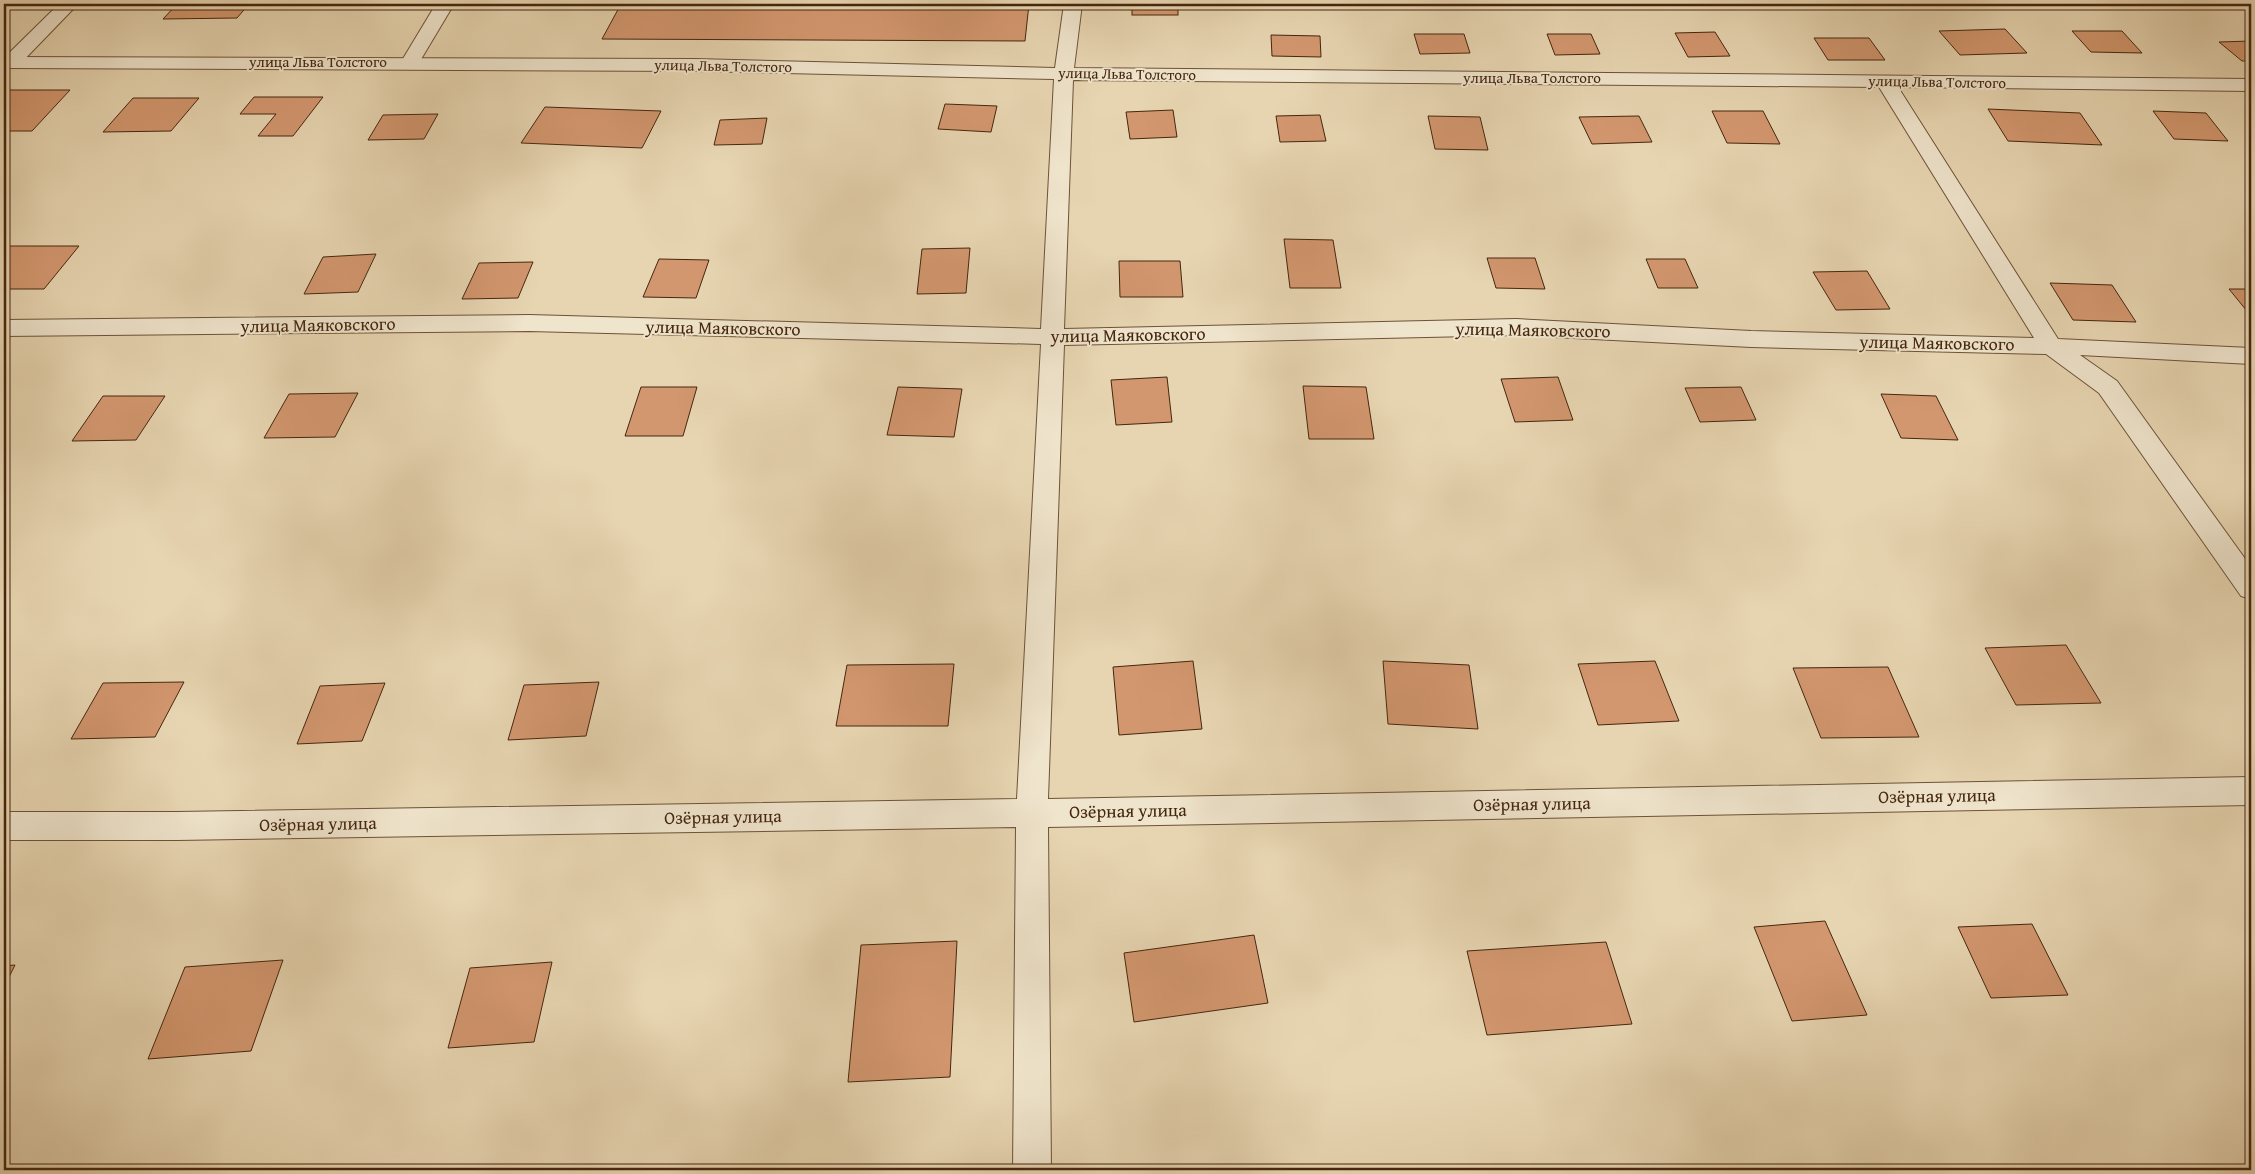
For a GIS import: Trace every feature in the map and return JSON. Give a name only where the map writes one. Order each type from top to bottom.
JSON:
[{"type":"street","points":[[7,62],[68,4]]},
{"type":"street","points":[[410,62],[445,4]]},
{"type":"street","points":[[1032,1170],[1032,812],[1064,74],[1073,4]]},
{"type":"street","name":"улица Льва Толстого","points":[[7,62],[410,62],[695,65],[1064,74],[2251,85]]},
{"type":"street","points":[[1885,81],[2051,346],[2108,387],[2251,588]]},
{"type":"street","name":"улица Маяковского","points":[[4,328],[529,323],[1054,337],[1516,326],[1751,339],[2051,346],[2251,356]]},
{"type":"street","name":"Озёрная улица","points":[[4,826],[206,825],[2251,791]]},
{"type":"building","points":[[177,4],[249,4],[237,18],[163,19]]},
{"type":"building","points":[[621,4],[1029,4],[1025,41],[602,39]]},
{"type":"building","points":[[1132,4],[1178,4],[1178,15],[1132,15]]},
{"type":"building","points":[[2005,29],[2027,53],[1960,55],[1939,31]]},
{"type":"building","points":[[2072,31],[2122,31],[2142,53],[2091,52]]},
{"type":"building","points":[[1715,32],[1730,56],[1688,57],[1675,33]]},
{"type":"building","points":[[1414,34],[1464,34],[1470,53],[1420,54]]},
{"type":"building","points":[[1547,34],[1591,34],[1600,54],[1555,55]]},
{"type":"building","points":[[1271,35],[1320,36],[1321,57],[1272,56]]},
{"type":"building","points":[[1814,38],[1869,38],[1885,60],[1828,60]]},
{"type":"building","points":[[2251,41],[2251,61],[2242,61],[2219,42]]},
{"type":"building","points":[[8,90],[70,90],[32,131],[4,131],[4,95]]},
{"type":"building","points":[[254,97],[323,97],[293,136],[258,136],[276,114],[240,114]]},
{"type":"building","points":[[133,98],[199,98],[171,131],[103,132]]},
{"type":"building","points":[[945,104],[997,106],[991,132],[938,129]]},
{"type":"building","points":[[545,107],[661,111],[642,148],[521,143]]},
{"type":"building","points":[[1988,109],[2080,113],[2102,145],[2008,141]]},
{"type":"building","points":[[1173,110],[1177,137],[1130,139],[1126,112]]},
{"type":"building","points":[[1712,111],[1763,111],[1780,144],[1727,143]]},
{"type":"building","points":[[2153,111],[2206,113],[2228,141],[2174,139]]},
{"type":"building","points":[[438,114],[424,139],[368,140],[383,115]]},
{"type":"building","points":[[1320,115],[1326,141],[1280,142],[1276,116]]},
{"type":"building","points":[[1428,116],[1480,117],[1488,150],[1435,149]]},
{"type":"building","points":[[1639,116],[1652,142],[1592,144],[1579,117]]},
{"type":"building","points":[[767,118],[762,144],[714,145],[720,120]]},
{"type":"building","points":[[1284,239],[1333,240],[1341,288],[1290,288]]},
{"type":"building","points":[[4,246],[79,246],[44,289],[4,289]]},
{"type":"building","points":[[970,248],[966,293],[917,294],[922,249]]},
{"type":"building","points":[[376,254],[358,292],[304,294],[323,257]]},
{"type":"building","points":[[1487,258],[1535,258],[1545,289],[1496,288]]},
{"type":"building","points":[[659,259],[709,260],[696,298],[643,297]]},
{"type":"building","points":[[1646,259],[1685,259],[1698,288],[1658,288]]},
{"type":"building","points":[[1119,261],[1180,261],[1183,297],[1120,297]]},
{"type":"building","points":[[533,262],[518,298],[462,299],[479,263]]},
{"type":"building","points":[[1867,271],[1890,309],[1836,310],[1813,272]]},
{"type":"building","points":[[2050,283],[2112,285],[2136,322],[2073,320]]},
{"type":"building","points":[[2229,289],[2251,289],[2251,316]]},
{"type":"building","points":[[1167,377],[1172,422],[1116,425],[1111,380]]},
{"type":"building","points":[[1558,377],[1573,420],[1515,422],[1501,379]]},
{"type":"building","points":[[1303,386],[1366,387],[1374,439],[1309,439]]},
{"type":"building","points":[[641,387],[697,387],[683,436],[625,436]]},
{"type":"building","points":[[898,387],[962,389],[954,437],[887,435]]},
{"type":"building","points":[[1741,387],[1756,420],[1700,422],[1685,388]]},
{"type":"building","points":[[358,393],[335,437],[264,438],[289,394]]},
{"type":"building","points":[[1881,394],[1936,396],[1958,440],[1901,438]]},
{"type":"building","points":[[103,396],[165,396],[136,440],[72,441]]},
{"type":"building","points":[[2066,645],[2101,703],[2016,705],[1985,648]]},
{"type":"building","points":[[1193,661],[1202,729],[1119,735],[1113,667]]},
{"type":"building","points":[[1383,661],[1469,665],[1478,729],[1388,724]]},
{"type":"building","points":[[1655,661],[1679,721],[1598,725],[1578,664]]},
{"type":"building","points":[[954,664],[948,726],[836,726],[847,665]]},
{"type":"building","points":[[1888,667],[1919,737],[1821,738],[1793,668]]},
{"type":"building","points":[[184,682],[155,737],[71,739],[103,683]]},
{"type":"building","points":[[599,682],[586,736],[508,740],[524,685]]},
{"type":"building","points":[[385,683],[362,741],[297,744],[320,686]]},
{"type":"building","points":[[1825,921],[1867,1015],[1792,1021],[1754,927]]},
{"type":"building","points":[[2032,924],[2068,995],[1991,998],[1958,927]]},
{"type":"building","points":[[1254,935],[1268,1003],[1134,1022],[1124,953]]},
{"type":"building","points":[[957,941],[950,1077],[848,1082],[861,945]]},
{"type":"building","points":[[1606,942],[1632,1024],[1487,1035],[1467,951]]},
{"type":"building","points":[[283,960],[251,1051],[148,1059],[185,967]]},
{"type":"building","points":[[552,962],[534,1042],[448,1048],[470,968]]},
{"type":"building","points":[[15,965],[4,987],[4,966]]}]
